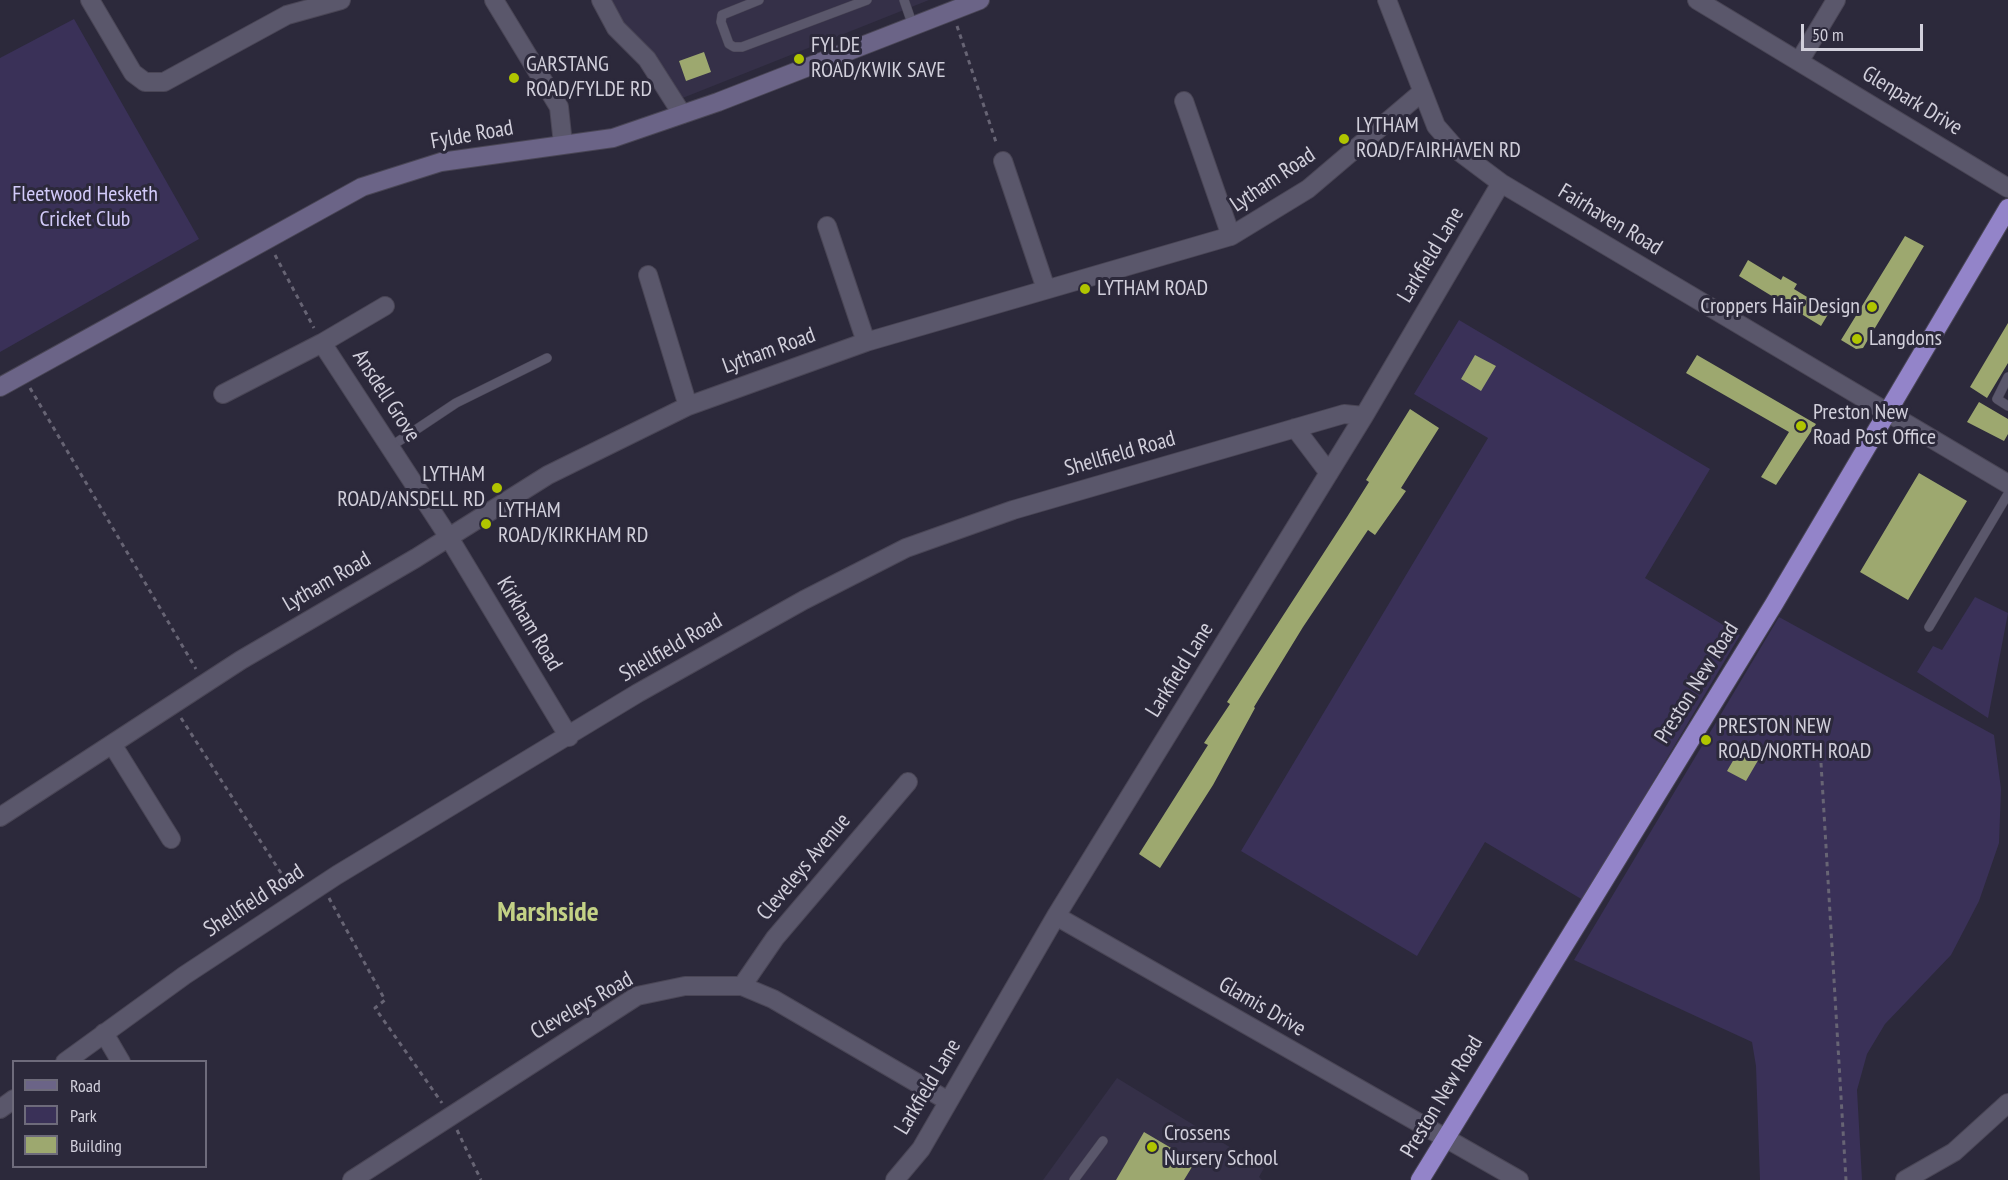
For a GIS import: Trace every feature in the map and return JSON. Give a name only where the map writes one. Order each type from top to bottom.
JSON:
[{"type":"highway","name":"Preston New Road","points":[[1420,1180],[1774,604],[2008,207]]},
{"type":"street","points":[[90,0],[133,73],[145,82],[164,82],[283,8],[341,0]]},
{"type":"street","points":[[494,0],[559,107],[563,144]]},
{"type":"street","points":[[601,0],[616,28],[647,59],[682,114]]},
{"type":"street","name":"Fylde Road","points":[[0,387],[362,188],[430,166],[613,138],[682,114],[980,0]]},
{"type":"street","name":"Fairhaven Road","points":[[1387,0],[1436,126],[1457,150],[1501,183],[2008,484]]},
{"type":"street","name":"Glenpark Drive","points":[[1697,0],[1800,60],[2008,188]]},
{"type":"street","points":[[1800,60],[1836,0]]},
{"type":"street","name":"Lytham Road","points":[[0,817],[205,684],[416,558],[548,475],[688,406],[866,342],[1231,236],[1308,189],[1422,92]]},
{"type":"street","name":"Lytham Road","points":[[1184,101],[1231,236]]},
{"type":"street","points":[[1003,161],[1046,289]]},
{"type":"street","name":"Larkfield Lane","points":[[896,1180],[921,1149],[1056,916],[1364,416],[1501,183]]},
{"type":"street","points":[[827,226],[866,342]]},
{"type":"street","points":[[648,275],[688,406]]},
{"type":"street","name":"Ansdell Grove","points":[[223,394],[322,343],[385,306]]},
{"type":"street","name":"Ansdell Grove","points":[[322,343],[448,536]]},
{"type":"street","name":"Shellfield Road","points":[[68,1060],[185,975],[322,886],[638,693],[804,600],[906,548],[1013,510],[1295,428],[1344,414],[1364,416]]},
{"type":"street","points":[[1295,428],[1329,473]]},
{"type":"street","name":"Kirkham Road","points":[[448,536],[568,737]]},
{"type":"street","points":[[112,744],[171,839]]},
{"type":"street","name":"Cleveleys Avenue","points":[[742,987],[775,938],[908,782]]},
{"type":"street","name":"Glamis Drive","points":[[1056,916],[1519,1180]]},
{"type":"street","name":"Cleveleys Road","points":[[352,1180],[637,996],[685,987],[742,987],[812,1019],[948,1101]]},
{"type":"street","points":[[104,1034],[121,1060]]},
{"type":"street","points":[[1905,1180],[1954,1152],[2008,1103]]},
{"type":"lane","points":[[759,0],[722,15],[721,22],[729,44],[742,47],[867,0]]},
{"type":"lane","points":[[904,0],[914,26]]},
{"type":"lane","points":[[390,447],[456,403],[547,358]]},
{"type":"lane","points":[[2008,377],[1997,399],[2008,406]]},
{"type":"lane","points":[[1929,627],[2008,494]]},
{"type":"lane","points":[[1074,1180],[1103,1141]]},
{"type":"path","points":[[952,11],[1003,161]]},
{"type":"path","points":[[266,239],[322,343]]},
{"type":"path","points":[[22,374],[205,684]]},
{"type":"path","points":[[173,705],[299,901]]},
{"type":"path","points":[[1821,763],[1846,1180]]},
{"type":"path","points":[[322,886],[385,1000],[375,1008],[451,1115],[481,1180]]},
{"type":"shaded area","points":[[605,0],[929,0],[665,105]]},
{"type":"shaded area","points":[[1117,1078],[1264,1168],[1259,1177],[1262,1180],[1043,1180]]},
{"type":"green space","name":"Fleetwood Hesketh Cricket Club","points":[[74,19],[199,239],[0,352],[0,58]]},
{"type":"green space","points":[[1459,320],[1710,469],[1645,578],[1740,635],[1583,900],[1485,842],[1417,956],[1241,851],[1488,438],[1414,394]]},
{"type":"green space","points":[[1975,597],[2008,613],[1988,718],[1917,672],[1933,646],[1942,650]]},
{"type":"green space","points":[[1779,617],[1994,735],[2001,789],[1999,843],[1979,901],[1951,955],[1885,1024],[1867,1054],[1857,1090],[1862,1180],[1760,1180],[1756,1066],[1752,1042],[1574,960]]},
{"type":"building","points":[[704,52],[711,72],[686,81],[679,61]]},
{"type":"building","points":[[1905,236],[1924,246],[1863,348],[1856,349],[1841,340]]},
{"type":"building","points":[[1748,260],[1781,280],[1783,276],[1797,284],[1794,289],[1830,311],[1821,326],[1739,276]]},
{"type":"building","points":[[2008,323],[2008,363],[1987,398],[1970,387]]},
{"type":"building","points":[[1475,355],[1496,366],[1481,391],[1461,379]]},
{"type":"building","points":[[1697,355],[1816,424],[1776,485],[1761,477],[1789,432],[1686,373]]},
{"type":"building","points":[[1979,402],[2008,419],[2008,434],[2004,441],[1967,422]]},
{"type":"building","points":[[1410,409],[1439,428],[1401,488],[1406,491],[1375,535],[1368,530],[1303,627],[1254,707],[1213,785],[1160,868],[1139,854],[1208,745],[1204,743],[1230,704],[1227,702],[1369,482],[1366,480]]},
{"type":"building","points":[[1919,473],[1967,501],[1908,600],[1860,572]]},
{"type":"building","points":[[1741,747],[1760,757],[1746,781],[1727,771]]},
{"type":"building","name":"Crossens Nursery School","points":[[1144,1132],[1195,1162],[1184,1180],[1116,1180]]},
{"type":"place","name":"FYLDE ROAD/KWIK SAVE","points":[[799,59]]},
{"type":"place","name":"GARSTANG ROAD/FYLDE RD","points":[[514,78]]},
{"type":"place","name":"LYTHAM ROAD/FAIRHAVEN RD","points":[[1344,139]]},
{"type":"place","name":"LYTHAM ROAD","points":[[1085,289]]},
{"type":"place","name":"Croppers Hair Design","points":[[1872,307]]},
{"type":"place","name":"Langdons","points":[[1857,339]]},
{"type":"place","name":"Preston New Road Post Office","points":[[1801,426]]},
{"type":"place","name":"LYTHAM ROAD/ANSDELL RD","points":[[497,488]]},
{"type":"place","name":"LYTHAM ROAD/KIRKHAM RD","points":[[486,524]]},
{"type":"place","name":"PRESTON NEW ROAD/NORTH ROAD","points":[[1706,740]]},
{"type":"place","name":"Crossens Nursery School","points":[[1152,1147]]},
{"type":"district","name":"Marshside","points":[[548,913]]}]
